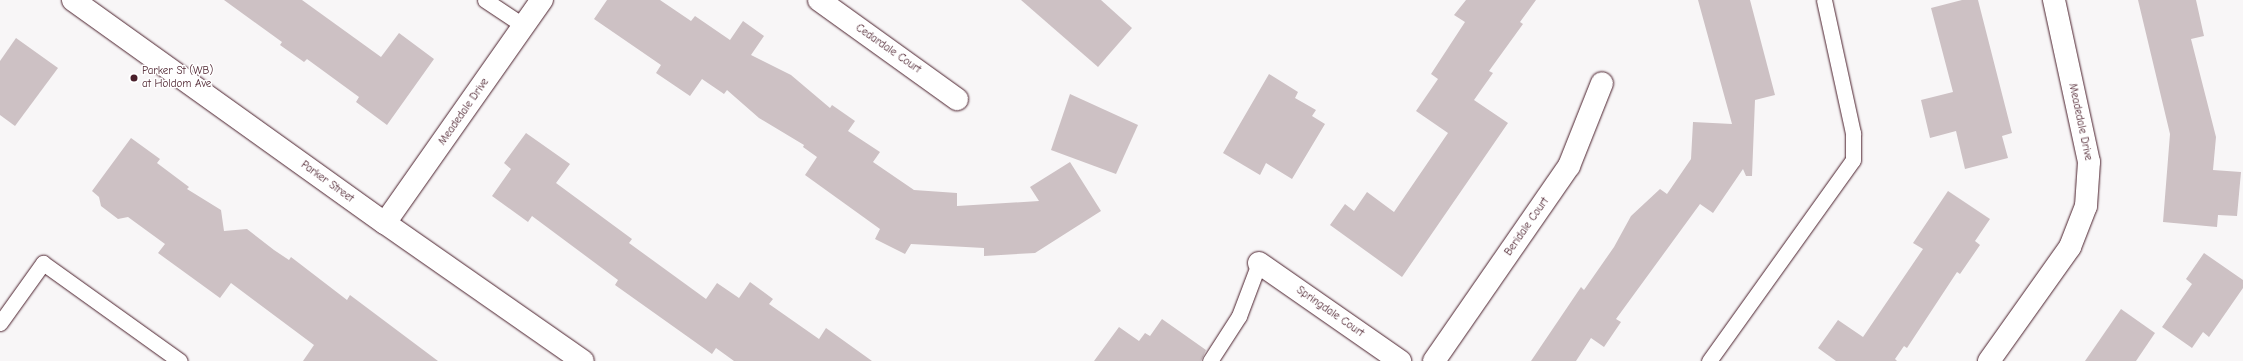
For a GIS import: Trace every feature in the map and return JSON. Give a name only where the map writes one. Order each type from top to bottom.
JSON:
[{"type":"street","name":"Parker Street","points":[[73,0],[385,223],[584,361]]},
{"type":"street","name":"Meadedale Drive","points":[[385,223],[542,0]]},
{"type":"street","name":"Cedardale Court","points":[[819,0],[957,99]]},
{"type":"street","name":"Meadedale Drive","points":[[1989,361],[2070,247],[2086,206],[2089,162],[2054,0]]},
{"type":"street","name":"Beridale Court","points":[[1434,361],[1569,166],[1602,83]]},
{"type":"street","name":"Springdale Court","points":[[1259,263],[1400,361]]},
{"type":"lane","points":[[485,0],[524,26]]},
{"type":"lane","points":[[1709,361],[1853,160],[1853,133],[1824,0]]},
{"type":"lane","points":[[0,323],[43,263],[180,361]]},
{"type":"lane","points":[[1210,361],[1239,316],[1259,263]]},
{"type":"building","points":[[224,0],[302,0],[381,57],[399,33],[434,59],[387,125],[356,102],[359,97],[307,59],[304,62],[280,45],[282,42]]},
{"type":"building","points":[[607,0],[660,0],[691,21],[695,16],[730,40],[743,21],[764,36],[751,55],[791,75],[830,108],[832,105],[855,121],[848,131],[880,152],[873,162],[914,190],[957,193],[957,206],[1039,201],[1030,187],[1070,162],[1101,211],[1035,253],[984,256],[984,248],[911,244],[905,254],[875,239],[880,229],[805,175],[817,157],[803,147],[804,145],[759,118],[727,90],[724,94],[702,79],[690,96],[656,73],[661,65],[594,19]]},
{"type":"building","points":[[1021,0],[1101,0],[1132,28],[1098,67]]},
{"type":"building","points":[[1466,0],[1536,0],[1520,22],[1523,24],[1489,71],[1493,73],[1474,100],[1508,123],[1402,277],[1330,225],[1345,204],[1354,211],[1367,192],[1394,212],[1448,133],[1416,111],[1438,79],[1431,74],[1465,22],[1454,15]]},
{"type":"building","points":[[1698,0],[1750,0],[1775,95],[1755,100],[1752,176],[1746,176],[1743,169],[1713,213],[1700,204],[1616,319],[1621,322],[1604,347],[1591,338],[1576,361],[1531,361],[1581,287],[1584,290],[1614,247],[1631,216],[1660,189],[1667,194],[1691,159],[1693,122],[1732,124]]},
{"type":"building","points":[[1962,0],[1978,0],[2012,133],[2002,136],[2008,158],[1965,169],[1956,131],[1930,138],[1921,100],[1953,92],[1931,8]]},
{"type":"building","points":[[2138,0],[2196,0],[2204,36],[2191,39],[2216,137],[2213,170],[2241,172],[2237,216],[2218,215],[2217,227],[2163,222],[2170,134]]},
{"type":"building","points":[[16,38],[58,68],[15,126],[0,115],[0,61]]},
{"type":"building","points":[[1269,74],[1298,92],[1295,98],[1316,110],[1312,116],[1325,124],[1292,179],[1266,163],[1260,175],[1223,153]]},
{"type":"building","points":[[1070,94],[1138,125],[1116,174],[1051,150]]},
{"type":"building","points":[[526,133],[570,164],[556,183],[632,239],[629,243],[706,299],[717,283],[739,298],[750,282],[773,299],[769,304],[819,339],[826,328],[872,361],[734,361],[716,348],[712,354],[615,285],[618,280],[532,216],[528,222],[492,196],[511,169],[504,163]]},
{"type":"building","points":[[131,138],[160,159],[157,163],[189,187],[187,189],[221,210],[224,231],[247,229],[289,260],[291,257],[347,300],[350,295],[438,361],[303,361],[314,345],[231,283],[220,298],[158,253],[165,244],[128,217],[118,219],[101,206],[99,197],[92,191]]},
{"type":"building","points":[[1948,191],[1990,219],[1975,241],[1980,245],[1960,274],[1957,272],[1907,348],[1904,346],[1895,359],[1897,361],[1836,361],[1818,348],[1838,320],[1863,337],[1923,249],[1913,243]]},
{"type":"building","points":[[2204,253],[2243,280],[2243,288],[2209,337],[2203,332],[2192,348],[2162,327],[2192,284],[2186,279]]},
{"type":"building","points":[[2121,309],[2155,333],[2136,361],[2085,361]]},
{"type":"building","points":[[1162,319],[1206,350],[1201,361],[1094,361],[1119,327],[1139,341],[1145,333],[1150,336]]},
{"type":"place","name":"Parker St (WB) at Holdom Ave","points":[[134,78]]}]
